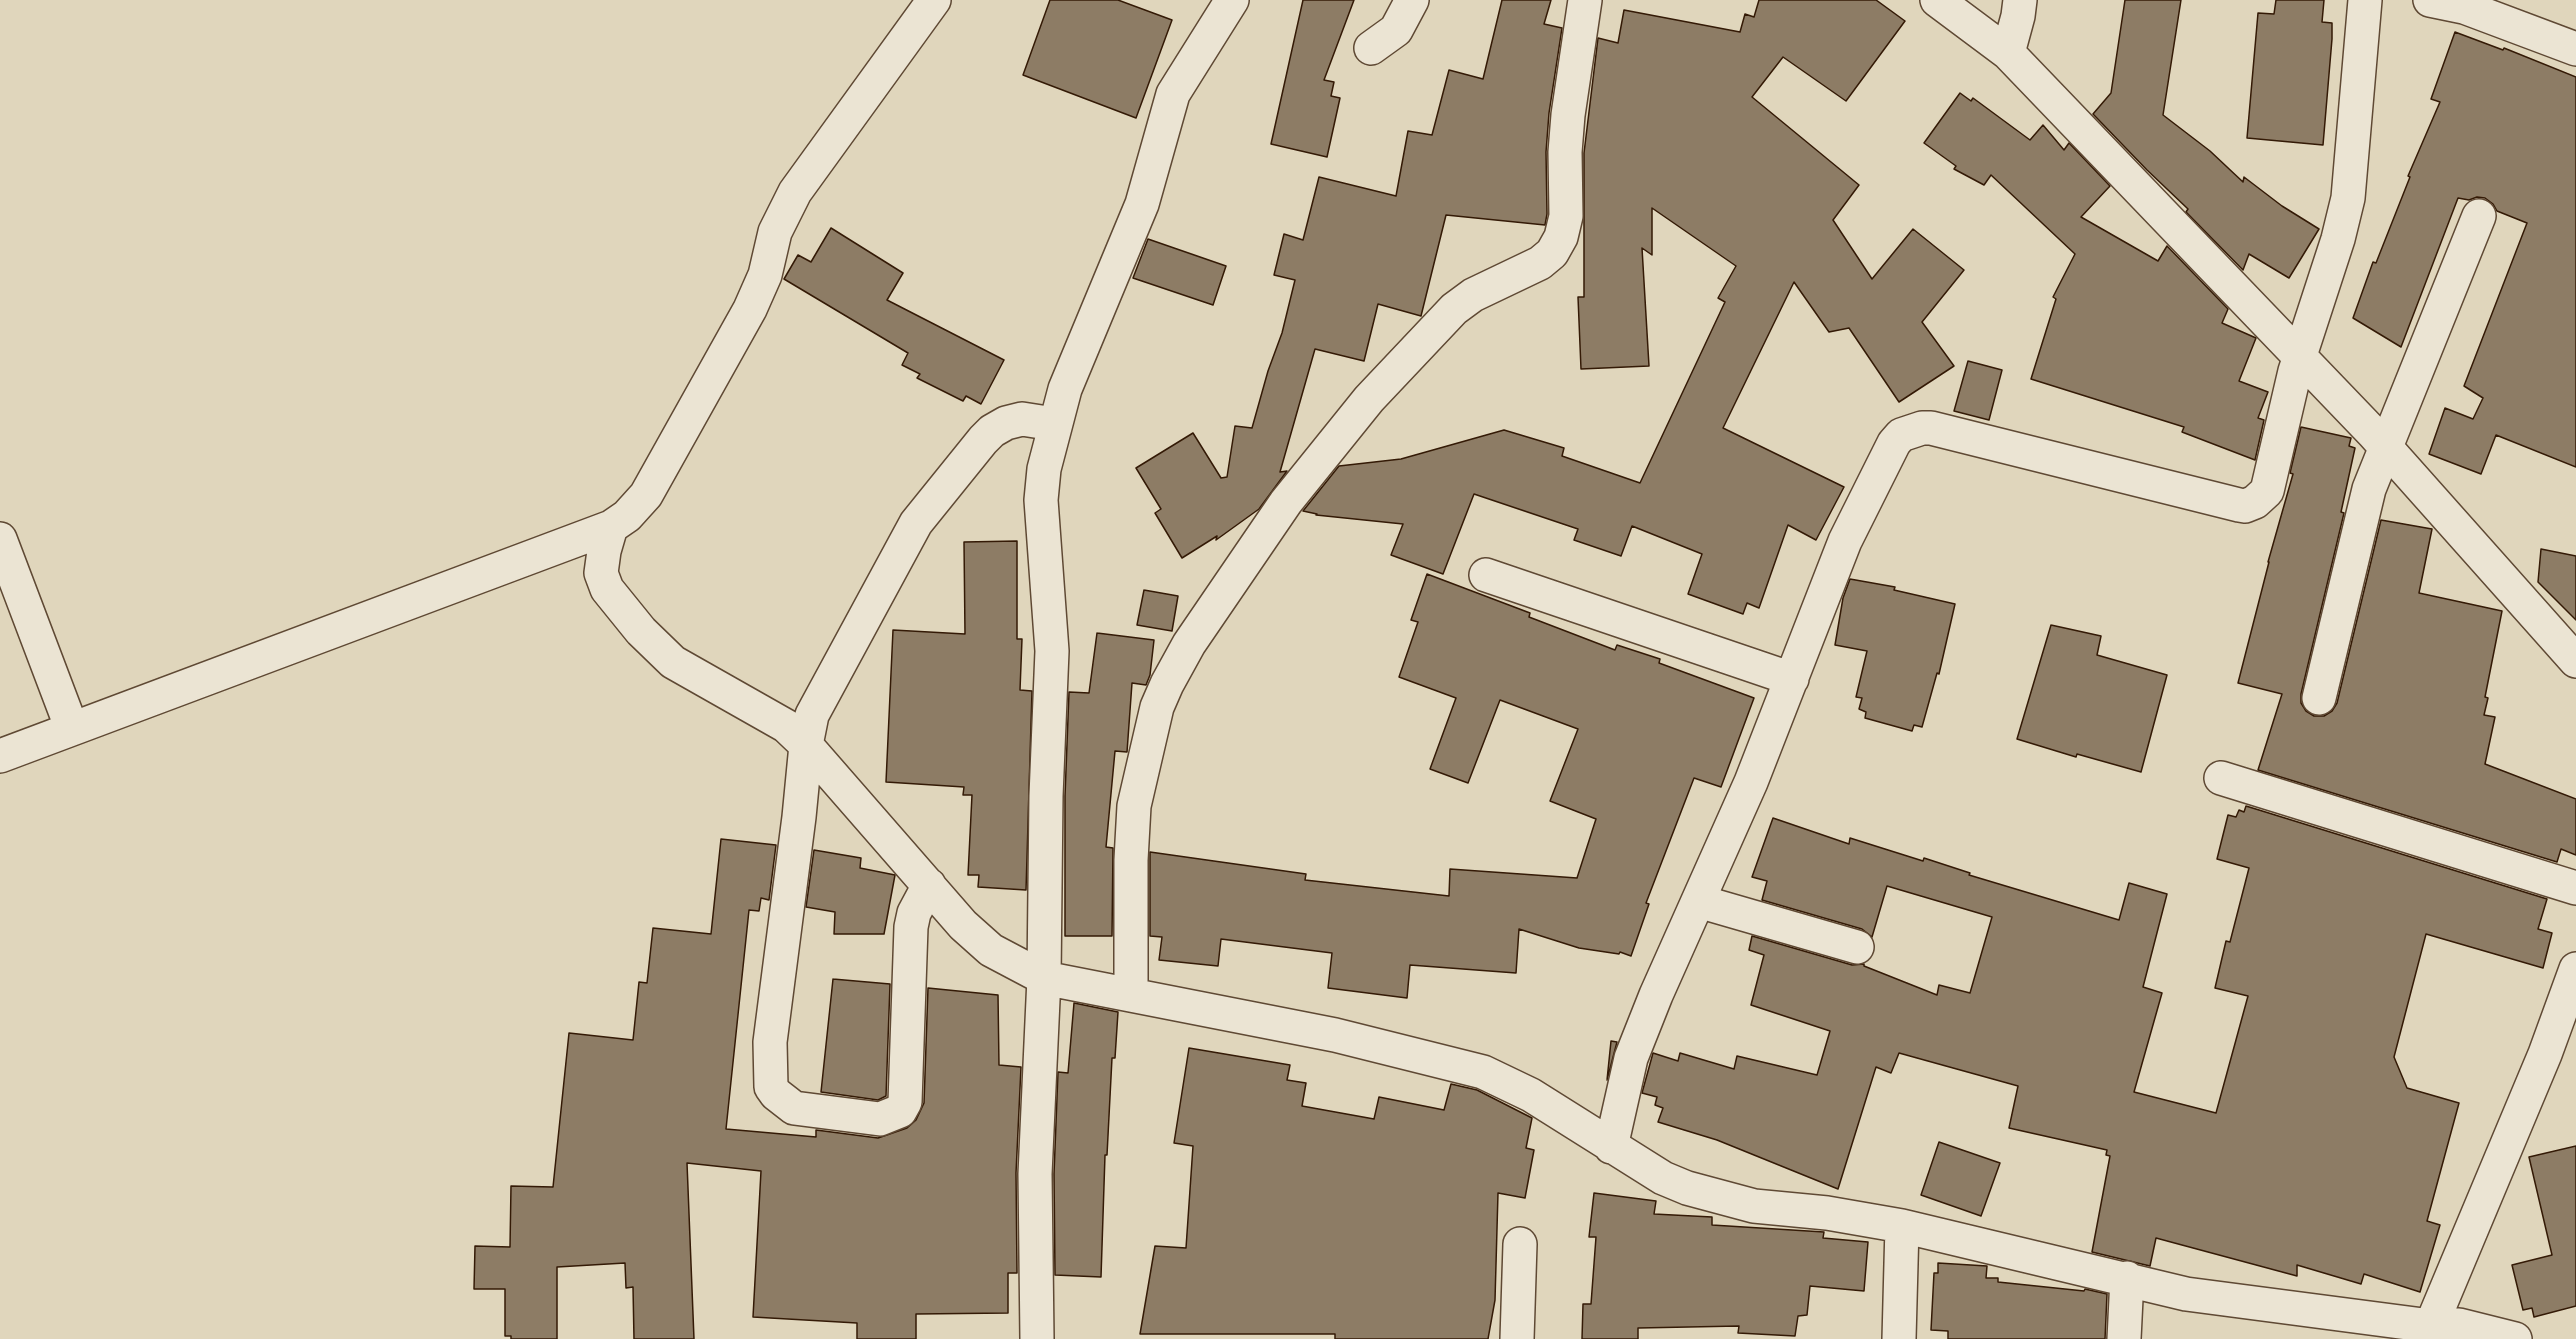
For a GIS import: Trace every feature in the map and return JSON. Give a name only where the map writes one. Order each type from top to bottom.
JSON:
[{"type":"street","points":[[0,756],[611,527],[627,516],[646,495],[750,309],[765,275],[775,232],[795,192],[934,0]]},
{"type":"street","points":[[1037,1339],[1035,1174],[1044,978],[1046,796],[1052,651],[1041,500],[1044,469],[1065,389],[1142,204],[1173,94],[1232,0]]},
{"type":"street","points":[[1371,48],[1396,30],[1412,0]]},
{"type":"street","points":[[1131,995],[1131,860],[1134,806],[1157,707],[1167,684],[1189,644],[1286,502],[1369,399],[1454,309],[1473,295],[1539,263],[1552,253],[1561,237],[1566,216],[1565,152],[1568,115],[1585,0]]},
{"type":"street","points":[[1937,0],[2008,52],[2300,356],[2576,660]]},
{"type":"street","points":[[2008,52],[2020,0]]},
{"type":"street","points":[[1611,1147],[1631,1058],[1656,995],[1751,782],[1845,541],[1894,443],[1901,435],[1922,428],[1931,429],[2245,506],[2267,491],[2300,356],[2338,239],[2348,198],[2365,0]]},
{"type":"street","points":[[2430,0],[2464,7],[2576,49]]},
{"type":"street","points":[[2319,698],[2369,489],[2479,216]]},
{"type":"street","points":[[929,885],[914,913],[911,927],[905,1102],[900,1111],[880,1119],[795,1108],[776,1094],[771,1087],[770,1042],[799,818],[806,745],[812,715],[916,524],[992,431],[1006,423],[1022,419],[1054,424]]},
{"type":"street","points":[[611,527],[601,573],[607,588],[641,631],[673,662],[786,726],[806,745],[963,925],[991,950],[1044,978],[1335,1035],[1483,1072],[1531,1095],[1663,1178],[1687,1188],[1754,1206],[1827,1213],[1902,1226],[2127,1278],[2186,1294],[2426,1332],[2459,1325],[2515,1339]]},
{"type":"street","points":[[0,539],[72,729]]},
{"type":"street","points":[[1486,575],[1792,679]]},
{"type":"street","points":[[2221,778],[2576,888]]},
{"type":"street","points":[[1698,901],[1857,947]]},
{"type":"street","points":[[2426,1332],[2546,1054],[2576,969]]},
{"type":"street","points":[[1899,1339],[1902,1226]]},
{"type":"street","points":[[1517,1339],[1520,1244]]},
{"type":"street","points":[[2124,1339],[2127,1278]]},
{"type":"building","points":[[1050,0],[1118,0],[1172,20],[1136,118],[1023,75]]},
{"type":"building","points":[[1303,0],[1354,0],[1324,80],[1334,82],[1331,96],[1340,98],[1327,157],[1271,144]]},
{"type":"building","points":[[1502,0],[1551,0],[1544,24],[1562,28],[1549,113],[1545,225],[1446,215],[1421,316],[1378,304],[1364,361],[1315,349],[1280,472],[1287,471],[1259,509],[1216,540],[1217,536],[1182,558],[1155,513],[1161,509],[1136,468],[1193,433],[1221,478],[1227,477],[1235,426],[1252,428],[1268,371],[1282,333],[1295,280],[1274,275],[1284,234],[1303,240],[1319,177],[1396,196],[1408,131],[1432,135],[1449,70],[1483,79]]},
{"type":"building","points":[[1759,0],[1876,0],[1905,21],[1846,101],[1783,57],[1752,97],[1859,185],[1833,220],[1872,279],[1913,229],[1964,270],[1922,322],[1954,366],[1899,402],[1849,328],[1829,332],[1794,282],[1723,428],[1844,487],[1816,540],[1788,525],[1759,608],[1747,603],[1743,614],[1688,594],[1702,554],[1632,526],[1621,556],[1574,540],[1578,529],[1474,494],[1443,574],[1391,555],[1403,524],[1316,515],[1303,511],[1339,466],[1401,459],[1504,430],[1564,448],[1562,456],[1640,483],[1725,302],[1718,298],[1736,266],[1652,208],[1652,255],[1642,248],[1649,366],[1581,369],[1578,297],[1584,297],[1584,153],[1598,38],[1618,43],[1624,10],[1740,32],[1745,14],[1754,17]]},
{"type":"building","points":[[2125,0],[2181,0],[2163,115],[2210,151],[2243,182],[2244,177],[2282,206],[2319,229],[2289,278],[2249,254],[2243,270],[2186,212],[2188,209],[2093,114],[2111,93]]},
{"type":"building","points":[[2276,0],[2324,0],[2322,22],[2332,23],[2323,145],[2247,138],[2258,13],[2274,14]]},
{"type":"building","points":[[2455,32],[2503,50],[2504,48],[2576,77],[2576,467],[2496,435],[2481,474],[2429,454],[2445,408],[2473,419],[2483,398],[2464,386],[2527,223],[2497,211],[2493,204],[2485,198],[2477,197],[2469,200],[2458,198],[2401,347],[2353,318],[2373,262],[2376,263],[2410,177],[2408,176],[2440,102],[2431,99]]},
{"type":"building","points":[[1960,93],[1971,101],[1973,98],[2030,140],[2043,125],[2064,150],[2069,143],[2110,186],[2081,217],[2158,261],[2167,246],[2228,309],[2222,323],[2256,338],[2239,381],[2268,392],[2258,418],[2264,420],[2255,460],[2182,432],[2184,427],[2031,379],[2056,299],[2053,297],[2075,254],[1991,175],[1984,185],[1954,169],[1956,166],[1924,143]]},
{"type":"building","points":[[831,228],[903,273],[887,300],[1004,360],[981,404],[966,396],[963,401],[917,378],[920,374],[902,365],[908,353],[784,279],[798,255],[811,262]]},
{"type":"building","points":[[1148,239],[1226,266],[1213,305],[1133,278]]},
{"type":"building","points":[[1968,361],[2002,370],[1989,420],[1954,411]]},
{"type":"building","points":[[2301,427],[2351,438],[2349,446],[2355,448],[2341,512],[2344,513],[2301,694],[2301,703],[2306,711],[2314,716],[2324,716],[2332,711],[2337,703],[2381,520],[2432,529],[2419,593],[2502,611],[2485,697],[2488,698],[2484,715],[2495,717],[2485,764],[2576,799],[2576,855],[2561,849],[2557,862],[2258,770],[2282,694],[2238,683],[2293,474],[2290,473]]},
{"type":"building","points":[[1017,541],[1017,639],[1022,639],[1020,690],[1032,691],[1026,890],[978,887],[979,875],[968,875],[972,795],[963,795],[964,787],[886,782],[893,630],[965,634],[964,542]]},
{"type":"building","points":[[2541,549],[2576,556],[2576,620],[2538,582]]},
{"type":"building","points":[[1427,574],[1530,613],[1529,617],[1615,650],[1617,645],[1660,659],[1659,663],[1754,698],[1721,787],[1694,778],[1646,903],[1649,904],[1631,956],[1620,952],[1619,954],[1579,948],[1519,929],[1516,973],[1410,965],[1407,998],[1328,988],[1332,953],[1221,939],[1218,966],[1159,960],[1162,937],[1150,936],[1150,852],[1306,874],[1305,880],[1449,896],[1450,869],[1577,878],[1596,819],[1550,801],[1578,729],[1500,700],[1468,783],[1430,769],[1456,698],[1399,677],[1418,622],[1411,620]]},
{"type":"building","points":[[1850,579],[1895,587],[1894,590],[1955,604],[1939,674],[1937,673],[1922,727],[1914,725],[1912,731],[1865,718],[1866,712],[1859,709],[1862,698],[1856,697],[1867,651],[1835,645],[1843,598]]},
{"type":"building","points":[[1144,590],[1178,596],[1172,631],[1137,625]]},
{"type":"building","points":[[2051,625],[2101,636],[2097,655],[2167,675],[2141,772],[2077,754],[2076,757],[2017,739]]},
{"type":"building","points":[[1097,633],[1154,640],[1150,675],[1146,685],[1132,683],[1127,752],[1115,751],[1106,847],[1113,848],[1112,936],[1065,936],[1065,796],[1069,692],[1089,693]]},
{"type":"building","points":[[2246,806],[2547,899],[2538,929],[2552,933],[2543,968],[2426,934],[2394,1057],[2407,1088],[2459,1103],[2427,1221],[2440,1225],[2420,1292],[2364,1274],[2361,1284],[2297,1265],[2297,1276],[2156,1238],[2150,1266],[2092,1252],[2110,1156],[2106,1155],[2107,1150],[2009,1128],[2018,1086],[1899,1053],[1891,1073],[1876,1067],[1838,1189],[1717,1140],[1658,1122],[1663,1108],[1655,1105],[1657,1097],[1642,1093],[1653,1053],[1678,1061],[1680,1053],[1734,1069],[1737,1056],[1817,1075],[1830,1031],[1751,1005],[1764,955],[1749,950],[1752,936],[1852,965],[1864,964],[1864,966],[1937,995],[1939,985],[1970,993],[1992,917],[1887,886],[1872,937],[1862,929],[1762,900],[1767,881],[1752,877],[1773,818],[1849,844],[1850,838],[1923,861],[1924,858],[1970,873],[1969,875],[2119,920],[2129,883],[2167,894],[2143,987],[2162,993],[2134,1092],[2216,1113],[2248,996],[2215,988],[2226,941],[2230,942],[2249,868],[2217,859],[2228,815],[2236,817],[2239,810],[2244,812]]},
{"type":"building","points":[[721,839],[776,845],[769,900],[761,898],[759,911],[749,910],[726,1129],[816,1137],[816,1130],[878,1138],[907,1128],[916,1120],[924,1103],[928,988],[998,995],[999,1065],[1021,1067],[1016,1173],[1017,1273],[1008,1273],[1008,1313],[916,1314],[916,1339],[857,1339],[857,1323],[753,1317],[761,1171],[687,1163],[694,1339],[634,1339],[633,1287],[626,1288],[625,1263],[557,1267],[557,1339],[511,1339],[511,1336],[505,1336],[505,1289],[474,1289],[475,1246],[510,1247],[511,1186],[553,1187],[569,1033],[633,1040],[639,982],[647,983],[653,928],[711,934]]},
{"type":"building","points":[[814,850],[861,858],[860,868],[895,875],[884,934],[834,934],[835,912],[806,907]]},
{"type":"building","points":[[833,979],[890,984],[886,1096],[878,1100],[821,1092]]},
{"type":"building","points":[[1074,1003],[1118,1012],[1115,1058],[1112,1058],[1107,1155],[1105,1155],[1101,1277],[1055,1275],[1054,1174],[1058,1072],[1068,1073]]},
{"type":"building","points":[[1611,1041],[1617,1042],[1607,1080]]},
{"type":"building","points":[[1189,1048],[1290,1065],[1287,1080],[1306,1083],[1302,1106],[1374,1119],[1379,1097],[1444,1110],[1451,1084],[1477,1090],[1532,1118],[1526,1148],[1534,1150],[1525,1198],[1498,1193],[1495,1300],[1488,1339],[1335,1339],[1335,1334],[1140,1334],[1155,1246],[1186,1248],[1193,1146],[1174,1143]]},
{"type":"building","points":[[1939,1142],[2000,1163],[1981,1216],[1921,1195]]},
{"type":"building","points":[[2576,1146],[2576,1306],[2534,1317],[2532,1308],[2523,1310],[2512,1265],[2552,1255],[2529,1157]]},
{"type":"building","points":[[1594,1193],[1656,1201],[1654,1214],[1712,1217],[1712,1225],[1824,1232],[1823,1238],[1868,1242],[1864,1291],[1810,1286],[1807,1315],[1798,1316],[1795,1336],[1738,1333],[1739,1326],[1638,1328],[1638,1339],[1582,1339],[1583,1304],[1591,1304],[1596,1237],[1589,1237]]},
{"type":"building","points":[[1938,1263],[1987,1266],[1986,1278],[1998,1278],[1998,1282],[2084,1291],[2085,1289],[2107,1294],[2105,1339],[1948,1339],[1948,1331],[1931,1330],[1934,1273],[1938,1273]]}]
